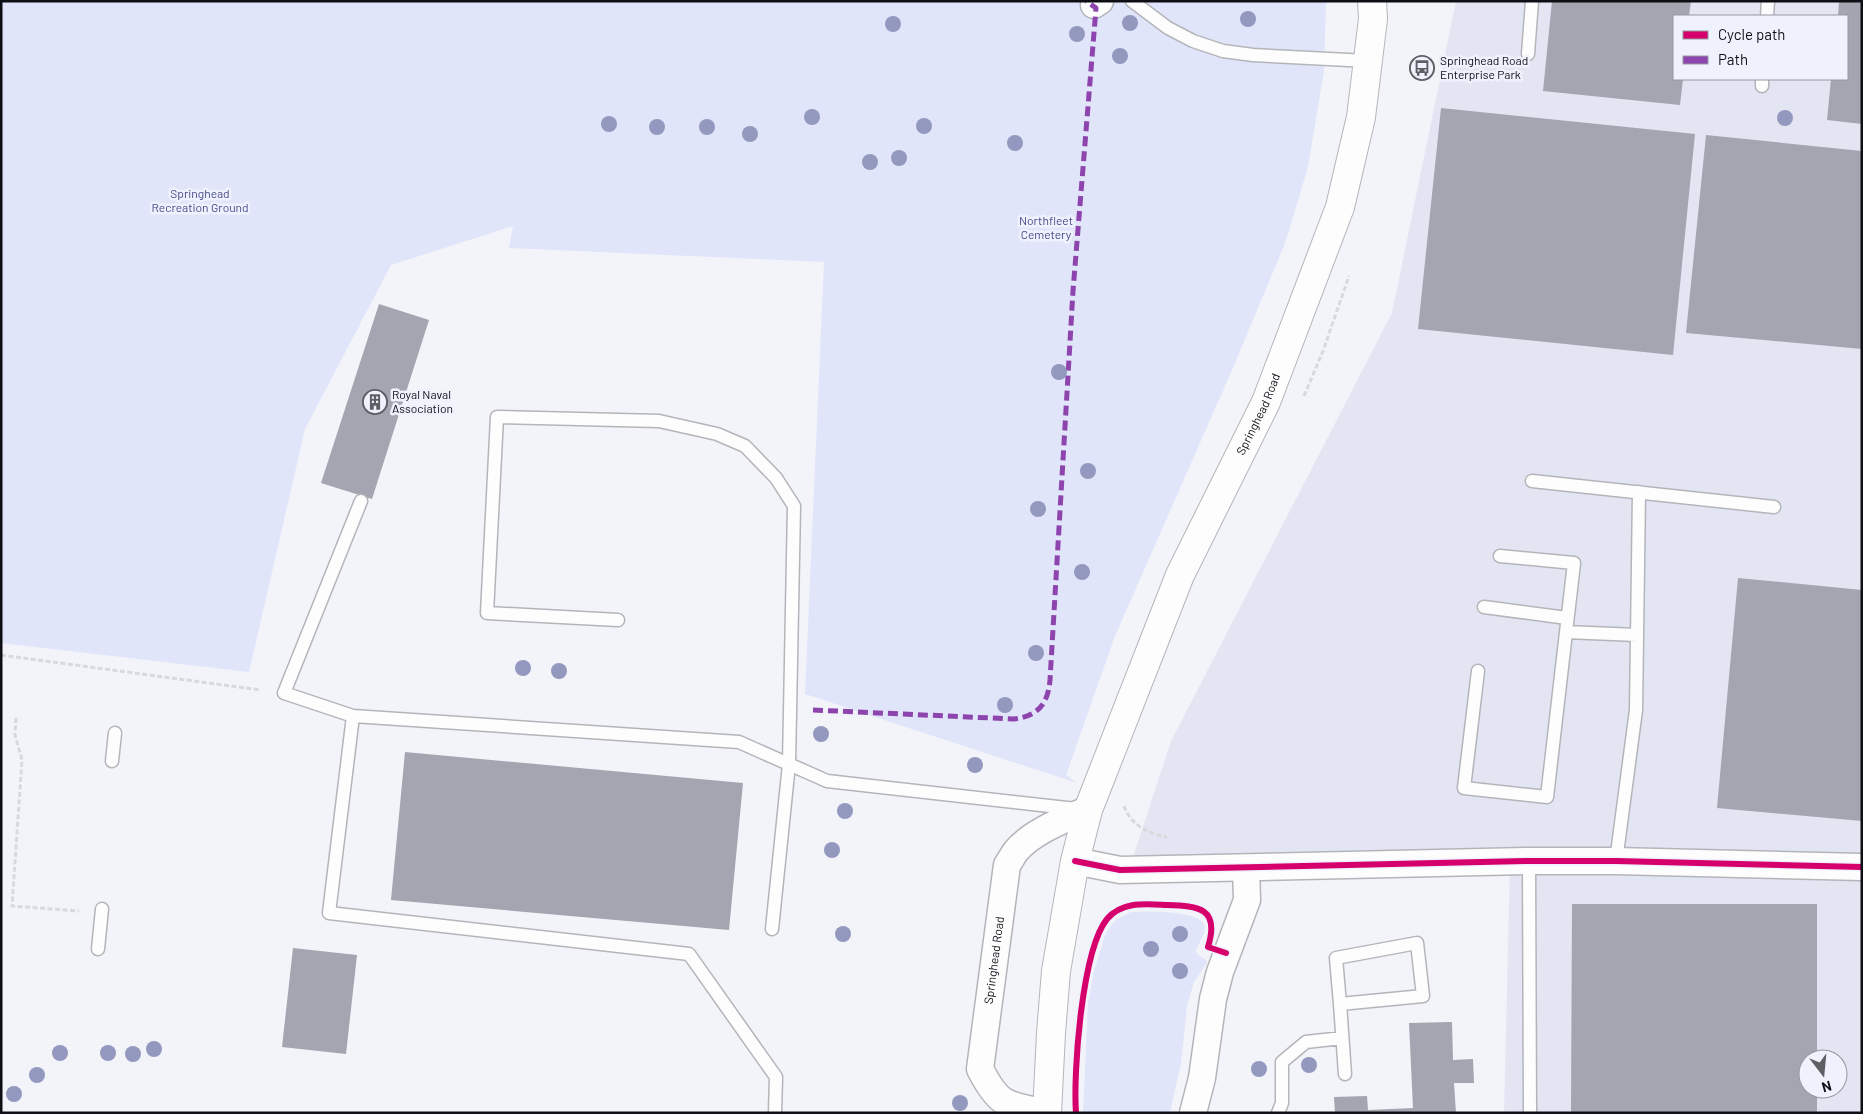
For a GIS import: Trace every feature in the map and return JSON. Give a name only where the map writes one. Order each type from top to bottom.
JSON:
[{"type":"main road","name":"Springhead Road","points":[[1047,1113],[1056,971],[1075,861],[1088,810],[1180,575],[1266,402],[1340,207],[1361,118],[1373,19],[1372,1]]},
{"type":"street","name":"Springhead Road","points":[[1047,1113],[1006,1104],[990,1090],[980,1069],[1006,875],[1008,865],[1016,850],[1059,821],[1088,810]]},
{"type":"street","points":[[1075,861],[1120,870],[1529,861],[1862,867]]},
{"type":"street","points":[[1193,1113],[1202,1078],[1213,999],[1220,972],[1247,900],[1246,868]]},
{"type":"lane","points":[[1132,1],[1174,31],[1193,41],[1223,51],[1252,55],[1368,62]]},
{"type":"lane","points":[[1528,54],[1532,1]]},
{"type":"lane","points":[[1767,15],[1768,1]]},
{"type":"lane","points":[[618,620],[487,614],[497,417],[659,421],[717,434],[745,446],[776,478],[794,506],[789,764],[772,929]]},
{"type":"lane","points":[[1532,481],[1774,507]]},
{"type":"lane","points":[[1616,862],[1636,710],[1639,492]]},
{"type":"lane","points":[[361,501],[284,693],[353,716],[739,742],[827,781],[1088,810]]},
{"type":"lane","points":[[1478,670],[1464,788],[1547,796],[1574,563],[1500,556]]},
{"type":"lane","points":[[1484,607],[1567,618]]},
{"type":"lane","points":[[1566,632],[1637,634]]},
{"type":"lane","points":[[353,716],[329,913],[689,954],[776,1077],[775,1113]]},
{"type":"lane","points":[[112,761],[115,733]]},
{"type":"lane","points":[[1529,861],[1530,1113]]},
{"type":"lane","points":[[98,949],[102,911]]},
{"type":"lane","points":[[1340,1004],[1423,996],[1417,943],[1336,958],[1345,1074]]},
{"type":"lane","points":[[1278,1113],[1282,1102],[1282,1062],[1306,1042],[1342,1038]]},
{"type":"path","points":[[1,656],[284,693]]},
{"type":"path","points":[[16,718],[14,735],[22,760],[12,906],[102,911]]},
{"type":"shaded area","points":[[1456,1],[1862,1],[1862,1113],[1504,1113],[1510,864],[1125,882],[1171,741],[1392,313]]},
{"type":"green space","points":[[1,1],[1326,1],[1324,71],[1308,167],[1284,246],[1232,370],[1115,636],[1066,775],[1077,783],[805,694],[824,262],[509,248],[513,226],[391,265],[305,429],[249,672],[1,643]]},
{"type":"green space","points":[[1131,912],[1184,914],[1201,921],[1205,929],[1196,951],[1207,963],[1194,982],[1187,1006],[1181,1063],[1170,1113],[1083,1113],[1088,1002],[1094,971],[1105,935],[1110,927],[1116,920]]},
{"type":"building","points":[[1552,1],[1691,1],[1689,15],[1673,15],[1673,80],[1683,80],[1680,105],[1543,91]]},
{"type":"building","points":[[1839,1],[1862,1],[1862,124],[1827,120],[1831,80],[1848,80],[1848,15],[1838,15]]},
{"type":"building","points":[[1441,108],[1695,134],[1673,355],[1418,329]]},
{"type":"building","points":[[1706,135],[1862,151],[1862,349],[1686,333]]},
{"type":"building","name":"Royal Naval Association","points":[[379,304],[429,320],[372,499],[321,483]]},
{"type":"building","points":[[1738,578],[1862,590],[1862,821],[1717,808]]},
{"type":"building","points":[[405,752],[743,783],[729,930],[391,900]]},
{"type":"building","points":[[1572,904],[1817,904],[1817,1049],[1798,1049],[1798,1099],[1817,1099],[1817,1113],[1571,1113]]},
{"type":"building","points":[[293,948],[357,955],[346,1054],[282,1047]]},
{"type":"building","points":[[1452,1022],[1453,1060],[1473,1059],[1474,1083],[1454,1083],[1456,1113],[1335,1113],[1334,1097],[1367,1096],[1368,1110],[1413,1108],[1409,1023]]},
{"type":"marked path","points":[[813,710],[1014,719],[1035,712],[1047,696],[1050,680],[1073,291],[1096,8],[1086,1]]},
{"type":"cycle path","points":[[1075,861],[1120,870],[1529,861],[1616,861],[1862,867]]},
{"type":"cycle path","points":[[1076,1113],[1076,1070],[1085,983],[1098,935],[1107,919],[1120,909],[1135,905],[1178,905],[1197,908],[1209,917],[1211,924],[1208,947],[1226,953]]},
{"type":"place","name":"Springhead Road Enterprise Park","points":[[1422,68]]},
{"type":"place","name":"Royal Naval Association","points":[[375,402]]},
{"type":"park label","name":"Springhead Recreation Ground","points":[[200,201]]},
{"type":"park label","name":"Northfleet Cemetery","points":[[1046,228]]}]
